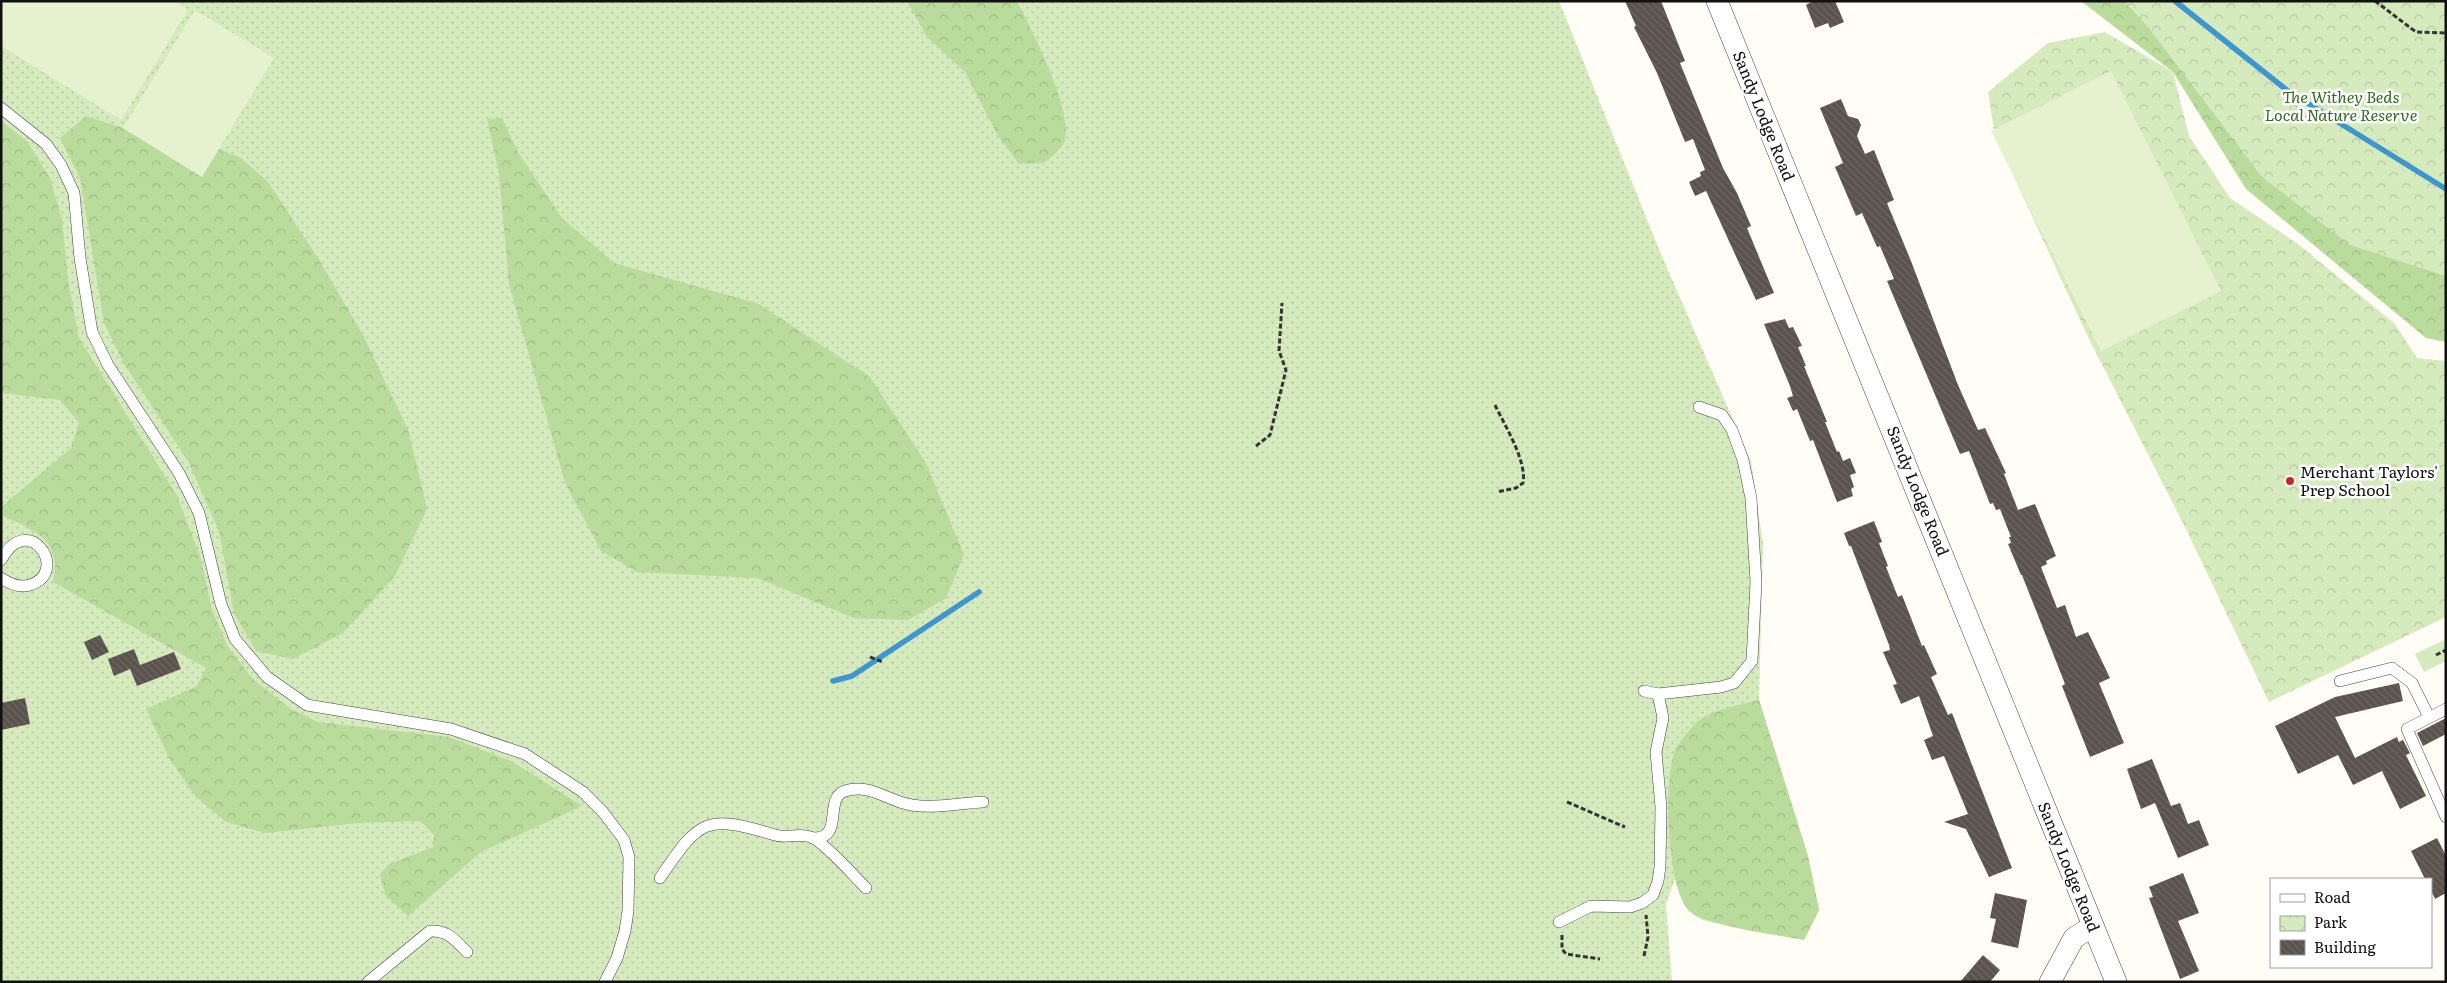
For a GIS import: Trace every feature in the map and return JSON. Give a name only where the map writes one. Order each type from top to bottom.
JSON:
[{"type":"street","name":"Sandy Lodge Road","points":[[1717,1],[2116,982]]},
{"type":"street","points":[[2050,982],[2074,938],[2093,926]]},
{"type":"lane","points":[[1,108],[46,144],[61,165],[74,193],[80,258],[92,332],[108,365],[179,473],[199,512],[221,604],[235,639],[267,677],[307,705],[451,729],[526,754],[583,792],[603,812],[624,840],[629,857],[628,911],[625,931],[617,958],[605,982]]},
{"type":"lane","points":[[1644,691],[1658,694],[1721,687],[1734,683],[1752,661],[1756,582],[1751,498],[1743,460],[1732,430],[1722,415],[1699,407]]},
{"type":"lane","points":[[1,560],[11,546],[26,540],[37,543],[45,552],[48,564],[45,574],[37,583],[28,586],[8,583],[1,578]]},
{"type":"lane","points":[[2340,681],[2392,668],[2412,683],[2429,718]]},
{"type":"lane","points":[[1564,919],[1591,906],[1630,907],[1642,903],[1653,895],[1660,867],[1661,807],[1656,752],[1663,718],[1658,694]]},
{"type":"lane","points":[[2446,709],[2407,729],[2446,817]]},
{"type":"lane","points":[[660,878],[684,842],[701,830],[716,823],[721,822],[744,826],[783,838],[798,835],[820,838],[827,834],[831,826],[836,799],[845,791],[861,789],[876,791],[902,803],[936,806],[984,802]]},
{"type":"lane","points":[[812,838],[866,888]]},
{"type":"lane","points":[[368,982],[430,931],[442,930],[452,936],[467,952]]},
{"type":"path","points":[[2376,1],[2416,32],[2446,33]]},
{"type":"path","points":[[1256,446],[1270,435],[1286,370],[1279,351],[1282,303]]},
{"type":"path","points":[[1495,405],[1521,461],[1524,478],[1523,484],[1516,488],[1497,492]]},
{"type":"path","points":[[2436,655],[2446,650]]},
{"type":"path","points":[[870,658],[882,662]]},
{"type":"path","points":[[1567,802],[1625,827]]},
{"type":"path","points":[[1642,903],[1648,936],[1644,956]]},
{"type":"path","points":[[1564,919],[1562,949],[1566,954],[1600,959]]},
{"type":"green space","points":[[1,1],[1559,1],[1658,247],[1751,461],[1763,543],[1759,700],[1808,856],[1819,910],[1804,940],[1702,920],[1688,910],[1675,879],[1666,904],[1672,982],[1,982]]},
{"type":"green space","points":[[1,1],[174,1],[188,10],[121,120],[1,46]]},
{"type":"green space","points":[[907,1],[1017,1],[1041,51],[1064,114],[1066,131],[1063,144],[1057,152],[1044,163],[1019,164],[998,136],[965,72],[927,37]]},
{"type":"green space","name":"The Withey Beds Local Nature Reserve","points":[[2081,1],[2446,1],[2446,342],[2426,338],[2246,189],[2173,72]]},
{"type":"green space","name":"The Withey Beds Local Nature Reserve","points":[[2124,1],[2446,1],[2446,276],[2350,245],[2262,177],[2148,27]]},
{"type":"green space","points":[[195,10],[274,58],[202,177],[123,128]]},
{"type":"green space","name":"Merchant Taylors' Prep School","points":[[2105,32],[2173,72],[2189,136],[2230,198],[2298,244],[2395,324],[2417,358],[2446,361],[2446,617],[2269,702],[2182,521],[2088,337],[1995,136],[1988,92],[2048,43]]},
{"type":"green space","points":[[2111,71],[2221,291],[2101,351],[1991,131]]},
{"type":"green space","points":[[86,116],[123,128],[202,177],[219,149],[241,158],[268,182],[318,258],[364,337],[409,432],[427,509],[395,576],[343,633],[293,659],[256,651],[234,613],[219,531],[188,461],[124,364],[104,323],[80,178],[60,138]]},
{"type":"green space","points":[[502,118],[519,154],[562,218],[614,263],[759,304],[870,377],[926,463],[964,555],[946,598],[908,620],[854,618],[757,578],[637,572],[601,551],[565,483],[509,284],[499,174],[487,119]]},
{"type":"green space","points":[[1,121],[27,141],[50,178],[62,219],[68,280],[79,338],[176,494],[200,555],[212,610],[228,647],[253,679],[288,707],[318,722],[449,737],[513,762],[582,806],[481,852],[408,916],[385,895],[380,874],[389,864],[433,847],[434,835],[421,821],[357,823],[265,833],[226,822],[195,796],[169,758],[146,709],[197,686],[206,668],[53,582],[54,556],[50,546],[35,532],[1,515],[1,507],[71,448],[79,423],[60,400],[1,393]]},
{"type":"green space","points":[[2446,639],[2446,661],[2424,672],[2415,654]]},
{"type":"green space","points":[[1759,700],[1808,856],[1819,910],[1804,940],[1725,925],[1696,916],[1688,910],[1681,898],[1675,879],[1671,857],[1668,808],[1671,765],[1676,748],[1699,720],[1724,709]]},
{"type":"building","points":[[1625,1],[1661,1],[1685,61],[1680,63],[1723,168],[1737,193],[1751,226],[1747,228],[1774,293],[1756,300],[1706,191],[1695,196],[1689,182],[1701,176],[1700,172],[1705,170],[1693,139],[1685,142],[1657,73],[1634,27],[1636,26]]},
{"type":"building","points":[[1813,1],[1835,1],[1844,22],[1830,28],[1828,23],[1815,28],[1806,5]]},
{"type":"building","points":[[1841,99],[1848,116],[1858,119],[1861,125],[1857,136],[1865,154],[1874,150],[1894,200],[1887,203],[1958,385],[1978,430],[1985,428],[2006,473],[2004,474],[2018,510],[2035,504],[2056,556],[2046,561],[2047,564],[2041,567],[2057,608],[2065,605],[2076,637],[2088,632],[2110,678],[2099,683],[2124,743],[2090,757],[2062,686],[2065,684],[2008,544],[2011,543],[2009,537],[2011,537],[2000,509],[1996,510],[1993,503],[1990,504],[1969,451],[1960,454],[1887,281],[1894,279],[1880,246],[1877,247],[1862,213],[1856,216],[1835,167],[1843,163],[1820,108]]},
{"type":"building","points":[[1785,319],[1789,328],[1793,327],[1802,346],[1798,347],[1806,366],[1804,366],[1837,452],[1839,451],[1843,461],[1850,458],[1856,473],[1850,475],[1854,487],[1851,489],[1853,496],[1837,502],[1813,440],[1810,441],[1797,409],[1793,411],[1787,398],[1793,396],[1790,386],[1764,324]]},
{"type":"building","points":[[1874,521],[1882,542],[1879,543],[1888,566],[1886,567],[1898,597],[1902,595],[1922,646],[1924,645],[1937,674],[1931,677],[1948,715],[1952,713],[2012,868],[1989,877],[1966,829],[1944,822],[1968,814],[1944,756],[1932,760],[1924,740],[1933,736],[1919,696],[1901,704],[1893,685],[1897,684],[1883,652],[1890,650],[1889,645],[1851,546],[1849,546],[1844,533]]},
{"type":"building","points":[[100,635],[109,652],[92,660],[84,642]]},
{"type":"building","points":[[134,649],[140,665],[174,652],[181,669],[137,686],[130,669],[114,676],[108,659]]},
{"type":"building","points":[[2399,683],[2403,701],[2335,717],[2355,758],[2397,737],[2399,742],[2403,740],[2410,753],[2406,755],[2426,796],[2400,809],[2382,771],[2353,785],[2338,755],[2298,774],[2275,726],[2335,697]]},
{"type":"building","points":[[25,698],[30,724],[1,730],[1,703]]},
{"type":"building","points":[[2446,718],[2446,734],[2423,746],[2417,733]]},
{"type":"building","points":[[2152,759],[2171,806],[2180,803],[2188,824],[2199,820],[2209,845],[2178,858],[2155,803],[2141,809],[2127,769]]},
{"type":"building","points":[[2437,838],[2446,856],[2446,893],[2435,899],[2432,892],[2432,878],[2424,878],[2411,851]]},
{"type":"building","points":[[2183,873],[2199,913],[2178,921],[2199,971],[2180,979],[2149,898],[2153,897],[2149,887]]},
{"type":"building","points":[[1995,893],[2027,900],[2018,948],[1991,942],[1996,919],[1990,918]]},
{"type":"building","points":[[1983,955],[2000,970],[1990,982],[1960,982]]},
{"type":"waterway","points":[[2175,1],[2288,91],[2446,189]]},
{"type":"waterway","points":[[833,681],[852,676],[979,592]]},
{"type":"place","name":"Merchant Taylors' Prep School","points":[[2290,481]]}]
